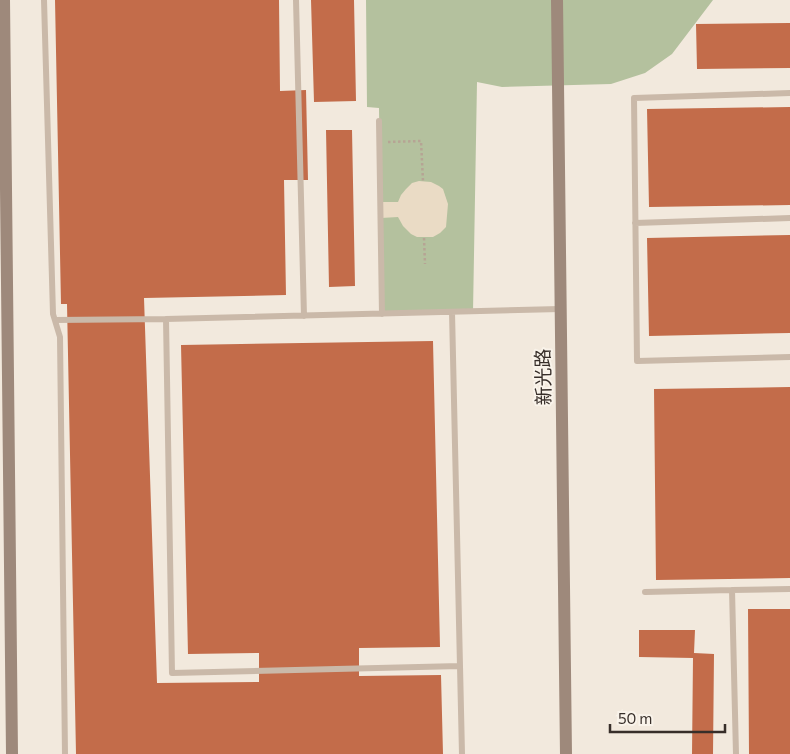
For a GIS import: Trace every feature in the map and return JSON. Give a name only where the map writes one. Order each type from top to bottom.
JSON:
[{"type":"street","points":[[4,0],[4,394],[12,754]]},
{"type":"street","name":"新光路","points":[[557,0],[566,754]]},
{"type":"lane","points":[[44,0],[53,314],[60,337],[65,754]]},
{"type":"lane","points":[[296,0],[304,316]]},
{"type":"lane","points":[[790,94],[634,98],[637,362],[790,356]]},
{"type":"lane","points":[[378,121],[382,314]]},
{"type":"lane","points":[[635,223],[790,218]]},
{"type":"lane","points":[[54,320],[560,309]]},
{"type":"lane","points":[[452,312],[462,754]]},
{"type":"lane","points":[[166,319],[172,673],[460,666]]},
{"type":"lane","points":[[645,592],[790,589]]},
{"type":"lane","points":[[732,590],[736,754]]},
{"type":"path","points":[[379,142],[422,140],[423,181]]},
{"type":"path","points":[[424,238],[425,264]]},
{"type":"green space","points":[[366,0],[713,0],[672,54],[645,73],[611,84],[502,87],[477,82],[473,312],[382,314],[379,108],[367,107]]},
{"type":"shaded area","points":[[419,181],[431,182],[443,189],[448,204],[446,227],[433,237],[417,237],[411,234],[398,217],[381,218],[380,202],[398,202],[401,195],[412,183]]},
{"type":"building","points":[[55,0],[279,0],[280,91],[306,90],[308,180],[284,180],[286,295],[144,298],[157,683],[259,682],[259,653],[188,654],[181,345],[433,341],[440,647],[359,648],[359,676],[441,675],[443,754],[76,754],[67,304],[61,304]]},
{"type":"building","points":[[311,0],[354,0],[356,101],[314,102]]},
{"type":"building","points":[[790,23],[790,68],[697,69],[696,24]]},
{"type":"building","points":[[790,107],[790,205],[649,207],[647,109]]},
{"type":"building","points":[[326,130],[352,130],[355,286],[329,287]]},
{"type":"building","points":[[790,235],[790,333],[649,336],[647,238]]},
{"type":"building","points":[[790,387],[790,578],[656,580],[654,389]]},
{"type":"building","points":[[748,609],[790,609],[790,754],[749,754]]},
{"type":"building","points":[[639,630],[695,630],[694,653],[714,654],[713,754],[692,754],[693,658],[639,657]]}]
